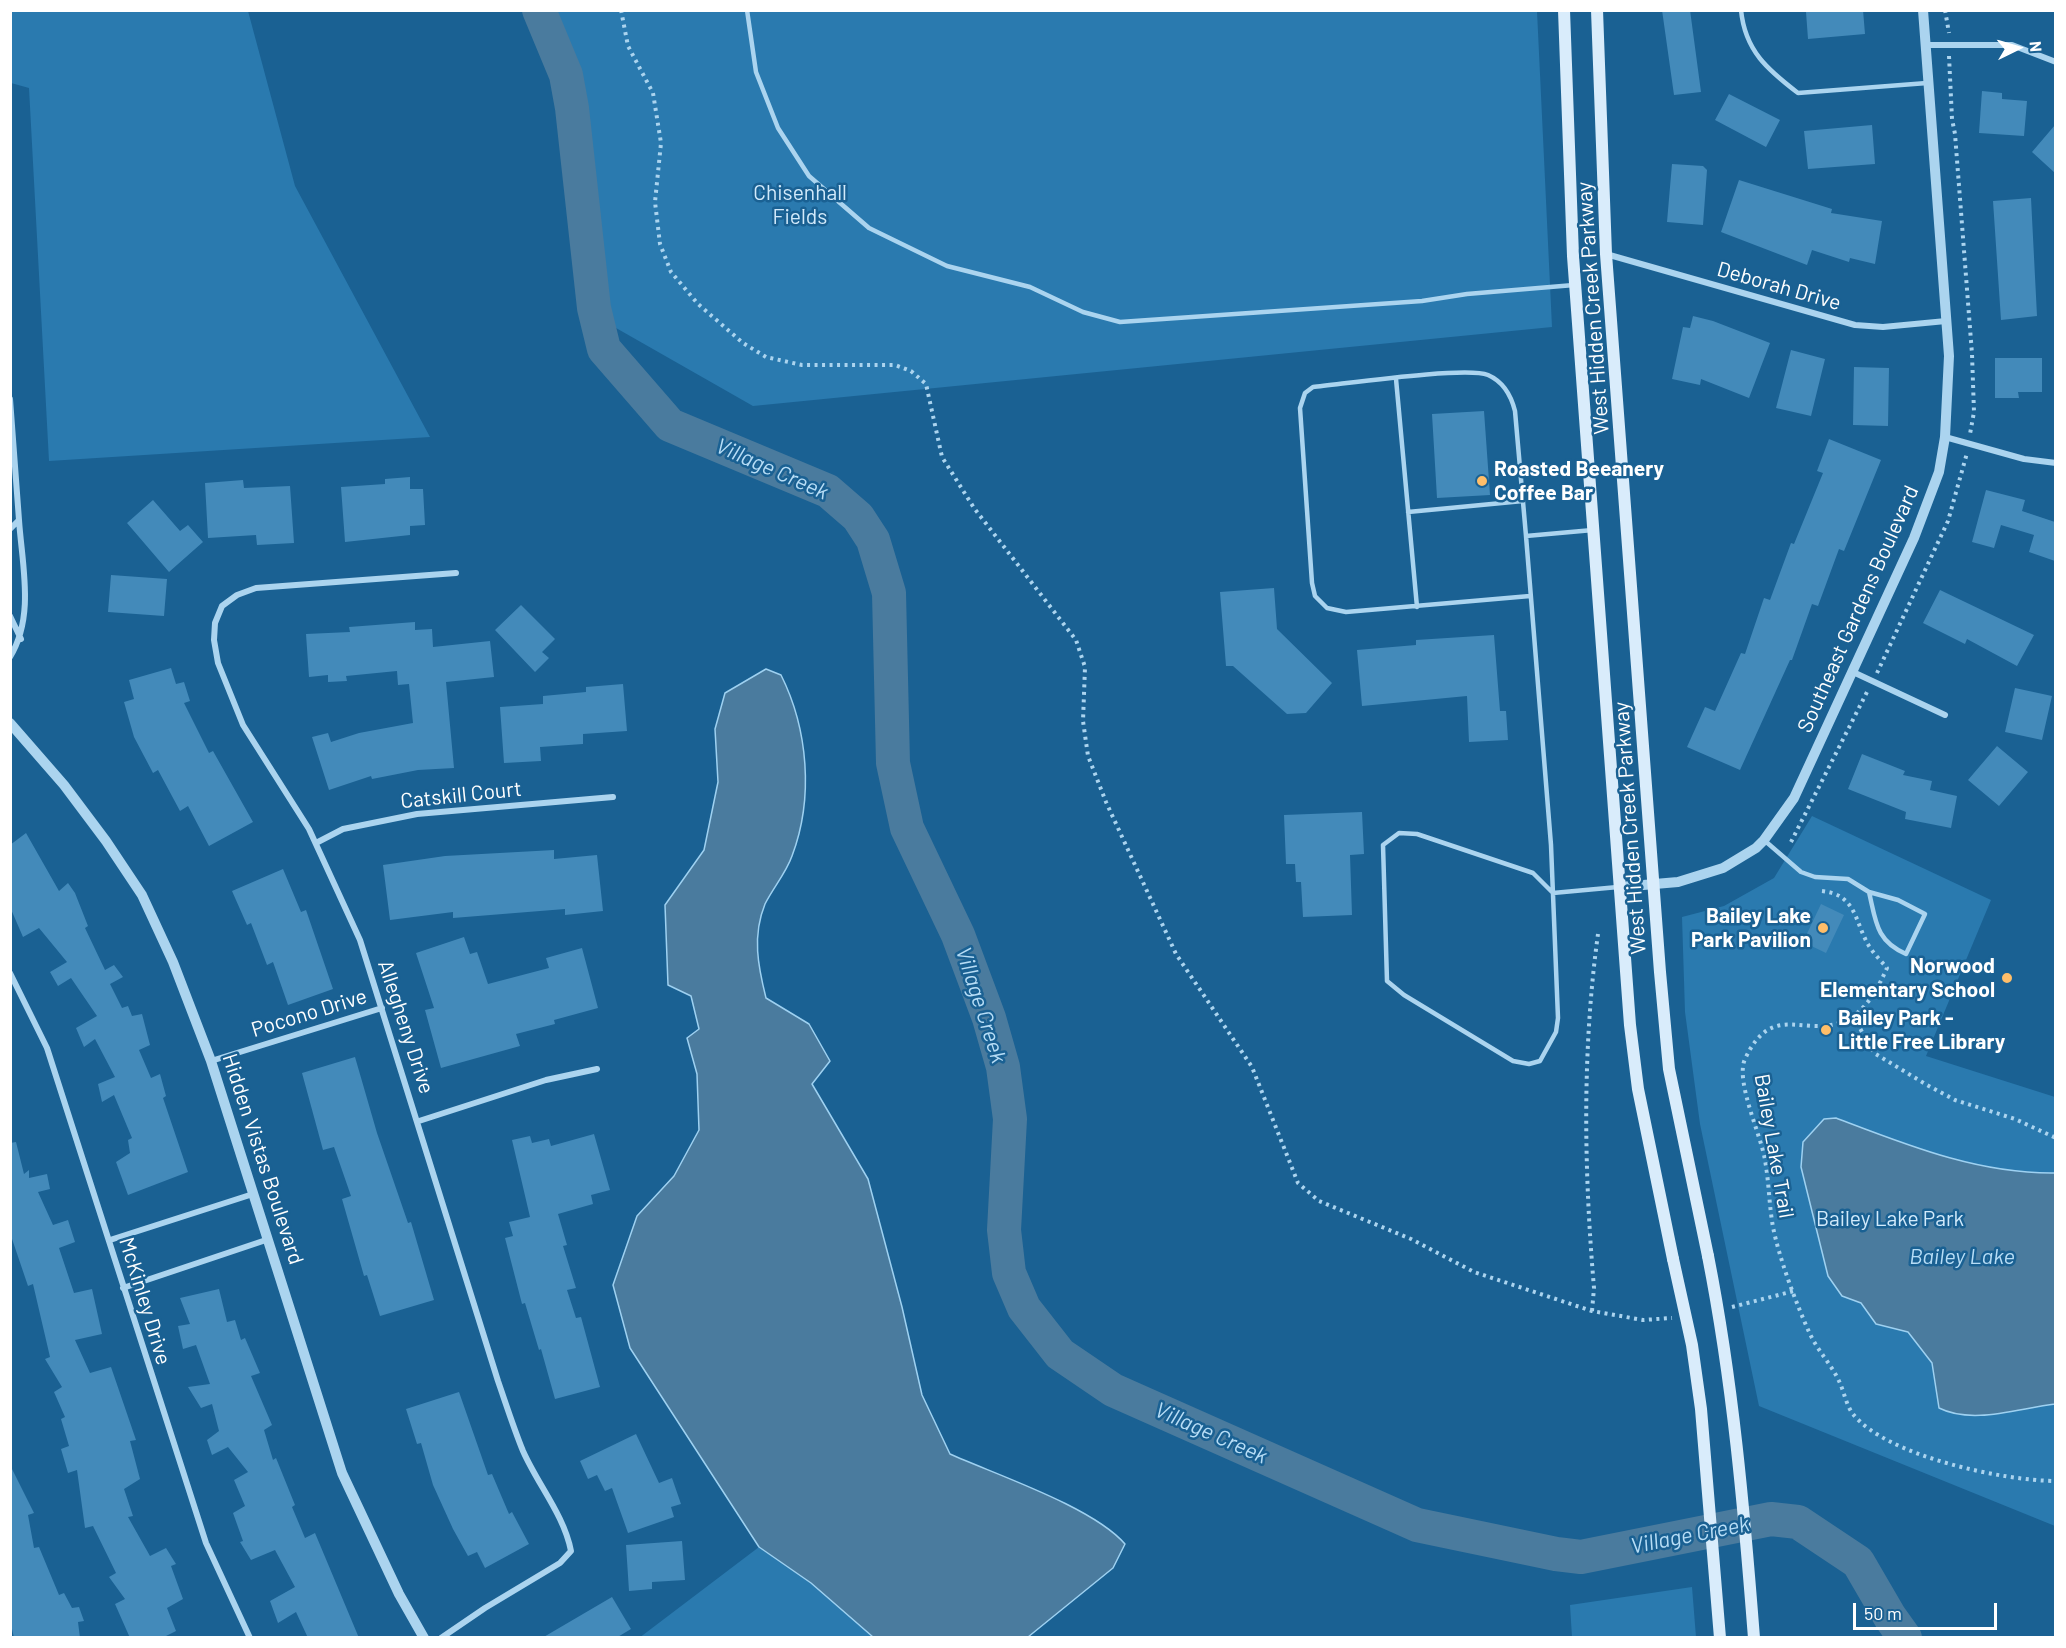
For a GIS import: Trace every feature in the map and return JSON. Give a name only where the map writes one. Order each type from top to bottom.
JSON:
[{"type":"main road","name":"West Hidden Creek Parkway","points":[[1564,10],[1575,285],[1630,1025],[1638,1089],[1692,1345],[1701,1409],[1720,1638]]},
{"type":"main road","name":"West Hidden Creek Parkway","points":[[1597,10],[1606,254],[1669,1069],[1725,1343],[1736,1423],[1754,1638]]},
{"type":"street","name":"Southeast Gardens Boulevard","points":[[1620,887],[1678,882],[1723,868],[1756,848],[1764,840],[1794,798],[1914,538],[1939,472],[1945,437],[1949,383],[1923,10]]},
{"type":"street","points":[[1925,45],[2012,45],[2055,62]]},
{"type":"street","name":"Deborah Drive","points":[[1606,254],[1855,325],[1883,327],[1946,321]]},
{"type":"street","points":[[10,399],[25,620],[21,640],[10,657]]},
{"type":"street","points":[[1945,437],[2024,459],[2055,463]]},
{"type":"street","points":[[10,529],[19,520]]},
{"type":"street","name":"Allegheny Drive","points":[[441,1638],[485,1608],[560,1563],[571,1551],[567,1530],[553,1509],[523,1451],[498,1381],[419,1121],[360,940],[316,843],[290,795],[243,725],[218,663],[214,640],[215,623],[222,606],[237,595],[256,588],[456,573]]},
{"type":"street","points":[[10,616],[21,640]]},
{"type":"street","points":[[1853,672],[1945,715]]},
{"type":"street","name":"Hidden Vistas Boulevard","points":[[10,723],[64,785],[142,895],[173,962],[211,1061],[342,1473],[399,1594],[424,1638]]},
{"type":"street","name":"Catskill Court","points":[[316,843],[343,829],[417,814],[613,797]]},
{"type":"street","name":"McKinley Drive","points":[[10,973],[46,1048],[110,1240],[123,1288],[206,1543],[250,1638]]},
{"type":"street","name":"Pocono Drive","points":[[211,1061],[382,1008]]},
{"type":"street","points":[[419,1121],[546,1080],[597,1070]]},
{"type":"street","points":[[110,1240],[254,1194]]},
{"type":"street","points":[[123,1288],[269,1239]]},
{"type":"lane","points":[[747,10],[756,72],[778,128],[809,176],[869,228],[879,233],[946,266],[1030,287],[1083,312],[1120,322],[1422,302],[1467,294],[1575,285]]},
{"type":"lane","points":[[1741,10],[1743,30],[1764,66],[1798,93],[1928,82]]},
{"type":"lane","points":[[1530,596],[1346,612],[1327,608],[1315,596],[1312,583],[1300,408],[1305,393],[1313,387],[1454,373],[1486,374],[1502,384],[1511,397],[1515,411],[1526,536],[1553,893],[1558,1018],[1556,1032],[1540,1061],[1528,1064],[1513,1061],[1404,994],[1387,981],[1383,845],[1399,833],[1417,834],[1533,873],[1553,893]]},
{"type":"lane","points":[[1396,379],[1417,607]]},
{"type":"lane","points":[[1408,512],[1523,501]]},
{"type":"lane","points":[[1526,536],[1593,530]]},
{"type":"lane","points":[[1764,840],[1801,872],[1815,877],[1843,877],[1869,892],[1898,900],[1925,914],[1906,954],[1890,947],[1883,939],[1869,892]]},
{"type":"lane","points":[[1553,893],[1620,887]]},
{"type":"path","points":[[621,10],[628,46],[653,93],[661,143],[655,202],[660,244],[671,272],[698,304],[743,343],[766,357],[802,365],[895,365],[911,370],[926,384],[942,457],[974,508],[1076,640],[1085,667],[1083,721],[1089,756],[1106,802],[1176,954],[1252,1067],[1298,1183],[1319,1201],[1412,1239],[1474,1272],[1592,1311],[1643,1320],[1676,1318]]},
{"type":"path","points":[[1791,842],[1872,681],[1948,521],[1964,473],[1974,412],[1972,354],[1956,134],[1952,119],[1950,29],[1945,10]]},
{"type":"path","name":"Bailey Lake Trail","points":[[1818,891],[1834,892],[1849,902],[1868,945],[1887,968],[1874,996],[1853,1016],[1845,1021],[1825,1024],[1777,1024],[1756,1039],[1743,1062],[1744,1084],[1765,1158],[1773,1229],[1811,1336],[1839,1380],[1852,1413],[1876,1435],[1946,1463],[2034,1481],[2055,1480]]},
{"type":"path","points":[[1592,1311],[1594,1287],[1589,1223],[1587,1113],[1592,994],[1598,934]]},
{"type":"path","points":[[1853,1016],[1874,1053],[1927,1085],[1955,1100],[2015,1119],[2055,1137]]},
{"type":"path","points":[[1723,1309],[1794,1291]]},
{"type":"green space","points":[[10,11],[248,11],[295,186],[430,437],[49,461],[29,88],[11,83]]},
{"type":"green space","name":"Chisenhall Fields","points":[[543,11],[1537,11],[1552,327],[753,406],[602,320],[566,94]]},
{"type":"green space","name":"Bailey Lake Park","points":[[1812,816],[1991,900],[1926,1056],[2055,1097],[2055,1526],[1759,1406],[1700,1124],[1685,1012],[1682,917],[1724,906],[1774,878]]},
{"type":"green space","points":[[759,1547],[811,1583],[873,1637],[639,1638]]},
{"type":"green space","points":[[1692,1587],[1696,1637],[1572,1637],[1570,1605]]},
{"type":"water","points":[[766,669],[781,675],[790,696],[802,741],[805,787],[799,834],[792,856],[765,904],[761,916],[757,939],[763,986],[766,998],[809,1024],[830,1061],[812,1084],[868,1179],[902,1307],[922,1395],[950,1454],[1068,1505],[1110,1530],[1125,1544],[1113,1568],[1028,1637],[873,1637],[811,1583],[759,1547],[630,1348],[613,1285],[637,1216],[674,1176],[699,1130],[697,1074],[687,1038],[699,1029],[691,996],[668,985],[665,905],[704,850],[718,782],[715,729],[725,693]]},
{"type":"water","name":"Bailey Lake","points":[[1836,1118],[1943,1156],[1998,1169],[2055,1173],[2055,1404],[1981,1415],[1952,1413],[1939,1408],[1932,1363],[1908,1332],[1876,1324],[1861,1303],[1842,1296],[1828,1276],[1801,1167],[1803,1142],[1824,1119]]},
{"type":"building","points":[[1662,10],[1690,10],[1701,92],[1674,95]]},
{"type":"building","points":[[1863,10],[1865,34],[1808,39],[1806,12]]},
{"type":"building","points":[[1982,91],[2002,93],[2002,99],[2027,101],[2024,136],[1979,133]]},
{"type":"building","points":[[1729,94],[1780,120],[1766,147],[1715,120]]},
{"type":"building","points":[[1872,125],[1875,164],[1808,169],[1804,131]]},
{"type":"building","points":[[2055,125],[2055,173],[2032,152]]},
{"type":"building","points":[[1672,164],[1703,166],[1707,170],[1703,225],[1667,222]]},
{"type":"building","points":[[1739,180],[1832,209],[1831,213],[1882,221],[1875,264],[1850,258],[1849,262],[1812,250],[1807,265],[1721,232]]},
{"type":"building","points":[[2031,198],[2037,316],[2001,320],[1993,201]]},
{"type":"building","points":[[1693,316],[1713,321],[1770,343],[1749,398],[1701,379],[1700,385],[1672,379],[1683,327],[1690,328]]},
{"type":"building","points":[[1791,350],[1825,359],[1811,416],[1776,408]]},
{"type":"building","points":[[1995,358],[2042,358],[2042,392],[2018,392],[2019,398],[1995,398]]},
{"type":"building","points":[[1854,367],[1889,368],[1888,426],[1853,425]]},
{"type":"building","points":[[1484,411],[1490,495],[1437,498],[1432,414]]},
{"type":"building","points":[[1829,439],[1881,460],[1844,551],[1839,549],[1818,606],[1812,604],[1792,660],[1790,660],[1740,770],[1687,747],[1705,707],[1715,711],[1741,653],[1745,654],[1764,598],[1770,600],[1791,543],[1794,544],[1823,473],[1817,471]]},
{"type":"building","points":[[410,477],[410,489],[423,489],[425,525],[410,526],[410,535],[345,542],[341,487],[385,484],[385,479]]},
{"type":"building","points":[[243,480],[244,488],[290,486],[294,543],[257,545],[256,535],[208,538],[205,483]]},
{"type":"building","points":[[1986,490],[2025,500],[2022,511],[2055,522],[2055,561],[2029,552],[2034,535],[2001,525],[1994,548],[1972,542]]},
{"type":"building","points":[[153,500],[180,531],[188,525],[203,542],[169,572],[127,523]]},
{"type":"building","points":[[111,575],[167,579],[164,616],[108,612]]},
{"type":"building","points":[[1274,588],[1277,629],[1332,683],[1306,713],[1287,714],[1233,666],[1226,666],[1220,592]]},
{"type":"building","points":[[1940,590],[2034,635],[2017,666],[1967,639],[1965,644],[1923,623]]},
{"type":"building","points":[[521,605],[555,639],[542,652],[549,658],[535,672],[495,630]]},
{"type":"building","points":[[415,622],[415,630],[432,629],[433,647],[490,641],[494,677],[446,682],[454,768],[418,770],[372,779],[371,776],[329,790],[312,737],[328,733],[331,742],[359,733],[413,723],[409,684],[398,685],[397,671],[346,676],[347,681],[328,682],[328,675],[309,677],[306,634],[350,632],[349,627]]},
{"type":"building","points":[[1494,635],[1500,711],[1506,711],[1508,740],[1469,742],[1467,696],[1362,706],[1357,650],[1416,645],[1416,640]]},
{"type":"building","points":[[171,668],[176,684],[184,682],[190,701],[184,703],[209,753],[213,751],[253,822],[209,846],[188,806],[180,811],[158,770],[153,773],[134,737],[124,702],[134,699],[129,680]]},
{"type":"building","points":[[623,684],[627,731],[583,734],[583,744],[540,747],[541,761],[504,763],[500,707],[543,704],[543,696],[586,692],[586,687]]},
{"type":"building","points":[[2015,688],[2052,696],[2042,740],[2005,732]]},
{"type":"building","points":[[1997,746],[2028,772],[1999,806],[1968,780]]},
{"type":"building","points":[[1862,754],[1905,771],[1903,775],[1932,781],[1930,790],[1957,796],[1951,828],[1905,819],[1906,812],[1848,789]]},
{"type":"building","points":[[1362,812],[1364,854],[1350,855],[1352,915],[1303,917],[1301,882],[1296,882],[1295,864],[1286,864],[1284,815]]},
{"type":"building","points":[[26,833],[59,891],[68,883],[75,893],[88,926],[85,928],[105,970],[114,965],[123,977],[110,984],[122,1008],[128,1006],[132,1016],[142,1014],[150,1045],[139,1050],[151,1078],[160,1074],[166,1096],[163,1098],[188,1172],[128,1195],[116,1162],[130,1153],[128,1140],[132,1138],[114,1095],[102,1102],[98,1084],[115,1077],[95,1039],[84,1047],[76,1028],[97,1016],[71,978],[58,986],[50,972],[67,962],[39,928],[23,937],[10,907],[10,845]]},
{"type":"building","points":[[554,850],[554,859],[597,855],[603,911],[565,915],[565,909],[453,918],[453,912],[390,920],[383,865],[445,856]]},
{"type":"building","points":[[283,869],[301,912],[306,910],[333,989],[288,1005],[273,962],[267,965],[251,923],[247,925],[232,891]]},
{"type":"building","name":"Bailey Lake Park Pavilion","points":[[1821,904],[1844,915],[1826,953],[1803,942]]},
{"type":"building","points":[[464,937],[470,954],[477,952],[488,984],[549,968],[546,958],[582,948],[598,1008],[554,1020],[555,1024],[516,1034],[520,1046],[441,1068],[425,1010],[434,1008],[416,953]]},
{"type":"building","points":[[355,1057],[377,1133],[408,1223],[411,1222],[434,1300],[380,1316],[367,1275],[364,1276],[342,1199],[351,1196],[334,1147],[323,1150],[302,1073]]},
{"type":"building","points":[[594,1134],[610,1190],[591,1195],[593,1204],[558,1214],[567,1245],[563,1246],[576,1288],[567,1290],[576,1318],[581,1317],[600,1387],[555,1399],[541,1349],[539,1350],[525,1303],[522,1304],[505,1238],[513,1236],[509,1222],[530,1217],[512,1140],[530,1136],[532,1143],[549,1139],[551,1146]]},
{"type":"building","points":[[16,1142],[24,1174],[29,1170],[29,1178],[47,1174],[50,1189],[38,1192],[53,1225],[68,1220],[75,1242],[59,1248],[74,1293],[92,1289],[102,1334],[75,1340],[90,1373],[111,1367],[136,1440],[130,1441],[140,1479],[124,1489],[133,1516],[128,1517],[150,1556],[166,1548],[176,1564],[171,1566],[183,1599],[167,1608],[176,1631],[162,1638],[130,1638],[115,1604],[125,1599],[109,1577],[116,1573],[93,1526],[85,1528],[77,1470],[68,1473],[61,1449],[69,1446],[61,1419],[65,1417],[54,1392],[62,1387],[45,1359],[50,1357],[33,1284],[28,1286],[10,1233],[10,1143]]},
{"type":"building","points":[[219,1289],[227,1322],[235,1320],[241,1340],[245,1338],[260,1373],[251,1376],[272,1425],[264,1430],[273,1460],[276,1458],[295,1505],[292,1507],[305,1538],[315,1533],[359,1638],[308,1638],[296,1612],[278,1623],[270,1601],[295,1587],[275,1550],[251,1560],[240,1542],[243,1541],[233,1513],[245,1506],[234,1480],[248,1472],[228,1447],[212,1455],[207,1440],[219,1431],[212,1404],[201,1408],[188,1387],[210,1384],[196,1345],[183,1349],[178,1326],[190,1324],[180,1298]]},
{"type":"building","points":[[459,1392],[488,1475],[492,1474],[509,1514],[512,1512],[529,1544],[485,1568],[477,1552],[468,1556],[453,1529],[433,1485],[421,1443],[417,1444],[406,1409]]},
{"type":"building","points":[[636,1434],[659,1483],[672,1478],[681,1504],[671,1507],[674,1517],[628,1533],[612,1488],[605,1491],[597,1475],[588,1479],[580,1461]]},
{"type":"building","points":[[10,1465],[34,1513],[28,1515],[34,1548],[39,1547],[59,1595],[64,1593],[72,1608],[79,1607],[84,1621],[78,1622],[80,1638],[14,1638],[10,1620]]},
{"type":"building","points":[[682,1541],[685,1580],[652,1582],[652,1589],[629,1591],[626,1545]]},
{"type":"building","points":[[612,1597],[631,1629],[616,1638],[542,1638]]},
{"type":"waterway","name":"Village Creek","points":[[539,10],[566,75],[572,108],[594,308],[604,349],[670,425],[828,491],[858,517],[873,540],[889,593],[893,763],[907,828],[958,935],[989,1018],[1003,1067],[1010,1119],[1004,1230],[1009,1273],[1024,1308],[1060,1354],[1113,1390],[1417,1525],[1556,1554],[1581,1557],[1771,1519],[1798,1522],[1858,1562],[1905,1638]]},
{"type":"place","name":"Roasted Beeanery Coffee Bar","points":[[1482,481]]},
{"type":"place","name":"Bailey Lake Park Pavilion","points":[[1823,928]]},
{"type":"place","name":"Norwood Elementary School","points":[[2007,978]]},
{"type":"place","name":"Bailey Park - Little Free Library","points":[[1826,1030]]}]
